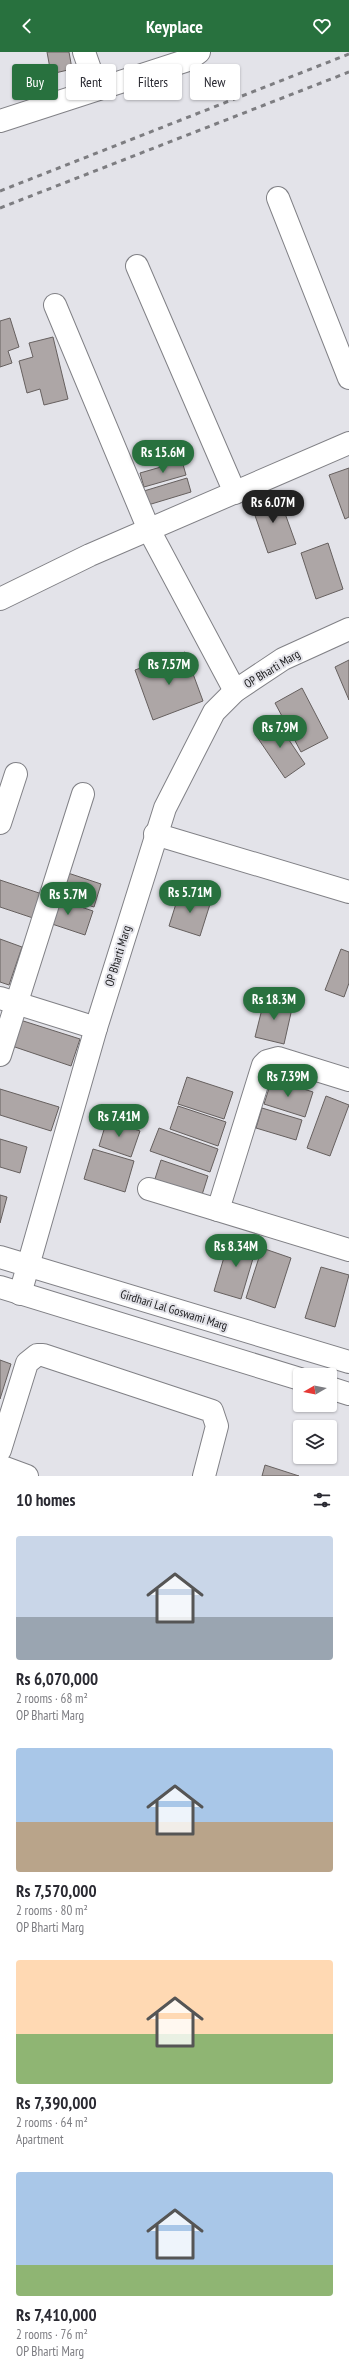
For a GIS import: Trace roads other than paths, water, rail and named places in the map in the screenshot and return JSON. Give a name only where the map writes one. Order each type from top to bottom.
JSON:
[{"type":"street","points":[[84,52],[88,64]]},
{"type":"street","points":[[116,83],[188,60],[199,52]]},
{"type":"street","points":[[0,121],[66,99]]},
{"type":"street","points":[[278,198],[349,378]]},
{"type":"street","points":[[137,266],[235,493]]},
{"type":"street","points":[[55,305],[149,530],[235,691]]},
{"type":"street","points":[[0,599],[90,555],[349,443]]},
{"type":"street","name":"OP Bharti Marg","points":[[10,1291],[29,1266],[96,1028],[155,834],[165,808],[214,712],[235,691],[283,659],[349,629]]},
{"type":"street","points":[[0,823],[16,774]]},
{"type":"street","points":[[0,1055],[8,1001],[83,794]]},
{"type":"street","points":[[155,834],[349,892]]},
{"type":"street","points":[[8,1001],[96,1028]]},
{"type":"street","points":[[218,1210],[263,1066],[267,1061],[278,1058],[349,1080]]},
{"type":"street","points":[[149,1189],[349,1250]]},
{"type":"street","name":"Girdhari Lal Goswami Marg","points":[[0,1257],[349,1362]]},
{"type":"street","points":[[10,1291],[293,1377]]},
{"type":"street","points":[[0,1450],[27,1363],[37,1355],[43,1355],[212,1411],[217,1426],[204,1476]]},
{"type":"street","points":[[337,1390],[349,1394]]},
{"type":"street","points":[[0,1466],[27,1476]]},
{"type":"railway","points":[[0,191],[349,54]]},
{"type":"railway","points":[[0,208],[349,72]]}]
